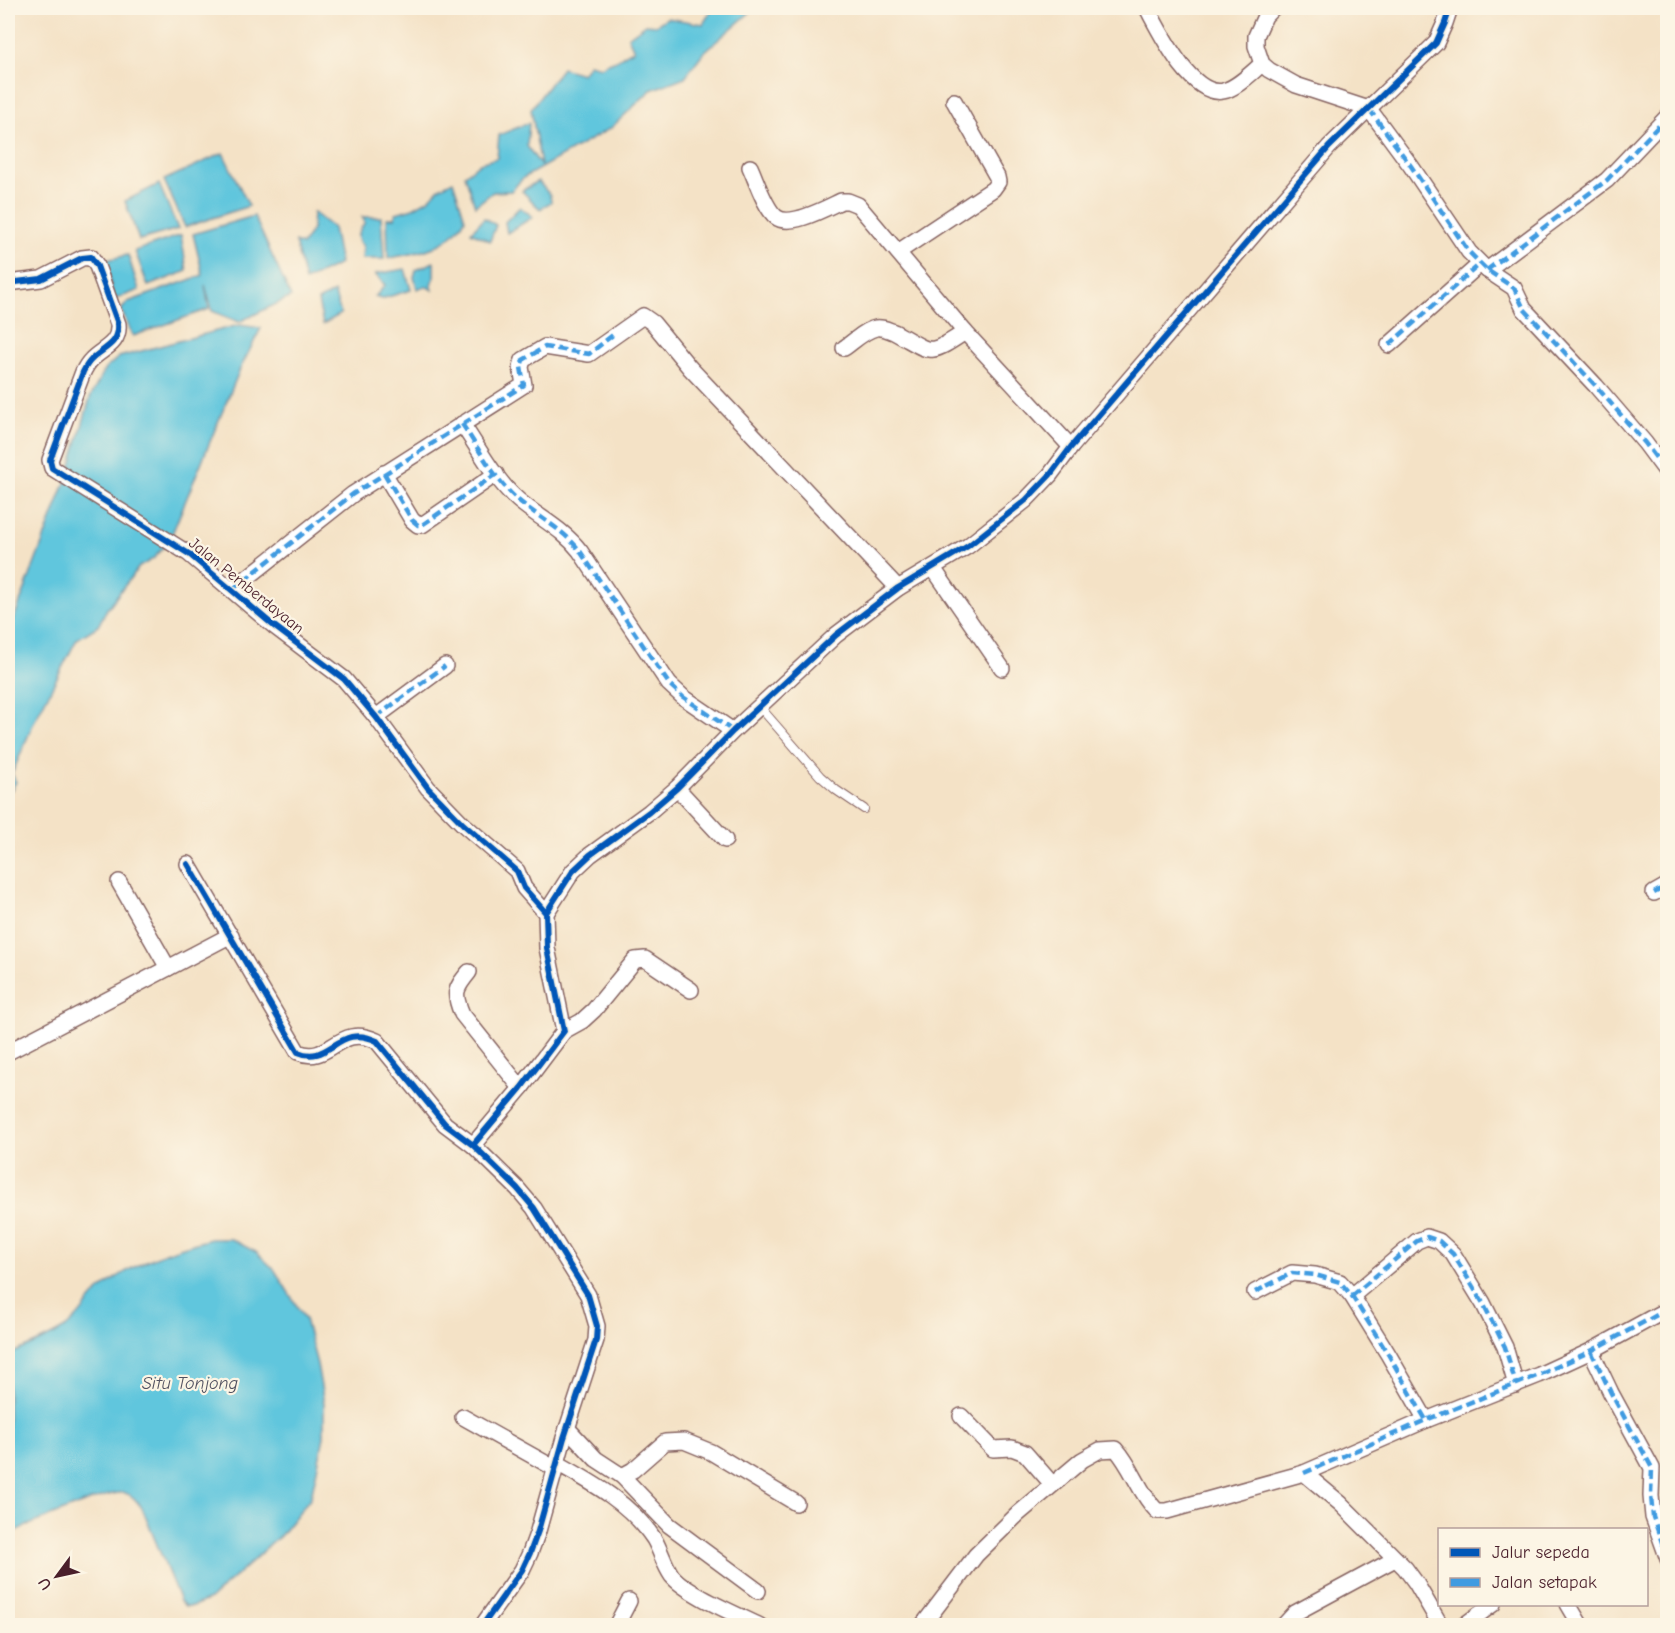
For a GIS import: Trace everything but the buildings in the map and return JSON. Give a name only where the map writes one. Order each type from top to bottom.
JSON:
[{"type":"street","points":[[1147,8],[1184,70],[1213,90],[1228,89],[1262,64]]},
{"type":"street","points":[[1273,8],[1264,16],[1256,36],[1256,46],[1262,64],[1296,85],[1369,109],[1422,182],[1460,240],[1484,267],[1514,288],[1524,309],[1639,436],[1668,474]]},
{"type":"street","points":[[564,1031],[547,948],[546,913],[573,871],[590,855],[649,812],[677,788],[733,731],[836,635],[898,588],[968,546],[1026,500],[1050,476],[1071,447],[1329,147],[1436,43],[1446,23],[1450,8]]},
{"type":"street","points":[[898,252],[993,189],[998,182],[954,101]]},
{"type":"street","points":[[1389,345],[1484,267],[1607,180],[1668,116]]},
{"type":"street","points":[[750,167],[770,209],[776,217],[784,221],[794,220],[841,201],[848,201],[864,210],[965,332],[1071,447]]},
{"type":"street","name":"Jalan Pemberdayaan","points":[[8,283],[41,279],[82,258],[91,257],[97,266],[118,324],[114,342],[91,359],[83,372],[50,460],[52,468],[173,542],[274,626],[344,679],[376,717],[428,788],[463,824],[517,871],[524,888],[546,913]]},
{"type":"street","points":[[232,589],[325,515],[384,473],[524,385],[521,367],[523,360],[541,348],[551,347],[589,354],[643,316],[653,323],[690,368],[898,588]]},
{"type":"street","points":[[844,348],[877,328],[885,328],[923,349],[933,350],[965,332]]},
{"type":"street","points":[[462,424],[496,474],[517,498],[573,541],[675,692],[733,731]]},
{"type":"street","points":[[384,473],[412,520],[418,525],[422,525],[496,474]]},
{"type":"street","points":[[933,568],[1002,668]]},
{"type":"street","points":[[376,717],[445,666]]},
{"type":"street","points":[[677,788],[725,840]]},
{"type":"street","points":[[188,864],[298,1053],[308,1057],[316,1056],[347,1038],[357,1035],[368,1036],[376,1041],[445,1124],[473,1144],[517,1188],[541,1217],[588,1295],[597,1326],[596,1340],[567,1428],[538,1531],[522,1570],[482,1626]]},
{"type":"street","points":[[119,882],[168,968]]},
{"type":"street","points":[[1654,893],[1668,885]]},
{"type":"street","points":[[8,1052],[231,935]]},
{"type":"street","points":[[473,1144],[521,1088],[564,1031],[582,1021],[594,1010],[635,960],[645,959],[691,990]]},
{"type":"street","points":[[469,972],[456,990],[456,1000],[462,1014],[521,1088]]},
{"type":"street","points":[[1352,1296],[1417,1241],[1427,1237],[1439,1241],[1453,1254],[1483,1303],[1505,1347],[1516,1385]]},
{"type":"street","points":[[1255,1292],[1292,1273],[1301,1272],[1340,1282],[1352,1296],[1426,1419]]},
{"type":"street","points":[[922,1626],[976,1555],[1052,1484],[1082,1460],[1100,1450],[1116,1449],[1126,1460],[1149,1503],[1157,1511],[1167,1511],[1304,1473],[1426,1419],[1516,1385],[1591,1351],[1668,1309]]},
{"type":"street","points":[[1591,1351],[1652,1468],[1653,1517],[1668,1559]]},
{"type":"street","points":[[462,1416],[597,1486],[621,1503],[642,1524],[654,1539],[670,1573],[678,1581],[711,1602],[760,1626]]},
{"type":"street","points":[[961,1416],[990,1448],[998,1450],[1012,1448],[1025,1452],[1052,1484]]},
{"type":"street","points":[[567,1428],[596,1459],[622,1476],[669,1525],[758,1591]]},
{"type":"street","points":[[622,1476],[633,1470],[665,1442],[684,1441],[711,1452],[796,1503]]},
{"type":"street","points":[[1304,1473],[1321,1485],[1395,1559],[1416,1583],[1438,1624]]},
{"type":"street","points":[[1283,1626],[1295,1613],[1395,1559]]},
{"type":"street","points":[[616,1626],[629,1602]]},
{"type":"street","points":[[1463,1626],[1492,1606]]},
{"type":"street","points":[[1569,1606],[1581,1626]]},
{"type":"lane","points":[[759,706],[820,776],[864,809]]},
{"type":"water","points":[[713,8],[755,8],[703,53],[685,77],[651,90],[611,128],[523,178],[511,191],[493,192],[475,206],[465,175],[480,163],[497,158],[499,135],[529,123],[527,146],[541,166],[531,109],[562,68],[582,74],[589,64],[601,67],[634,50],[628,37],[646,24],[656,25],[667,18],[703,24]]},
{"type":"water","points":[[223,153],[249,206],[185,227],[164,180]]},
{"type":"water","points":[[453,181],[465,219],[458,229],[432,248],[388,258],[387,218],[395,218],[396,213],[413,208],[429,199],[439,188]]},
{"type":"water","points":[[538,181],[550,195],[551,202],[540,209],[522,191]]},
{"type":"water","points":[[159,184],[178,229],[139,240],[125,201]]},
{"type":"water","points":[[520,207],[533,217],[507,233],[505,222]]},
{"type":"water","points":[[313,212],[333,228],[340,264],[305,281],[295,242],[302,245],[312,230]]},
{"type":"water","points":[[254,216],[291,297],[239,322],[212,311],[205,285],[209,309],[133,336],[121,310],[128,302],[203,275],[193,234]]},
{"type":"water","points":[[362,217],[381,217],[384,259],[362,259],[363,246],[358,237],[365,222]]},
{"type":"water","points":[[484,218],[496,225],[490,241],[471,232]]},
{"type":"water","points":[[181,235],[187,271],[148,286],[135,251]]},
{"type":"water","points":[[128,255],[139,290],[113,300],[107,260]]},
{"type":"water","points":[[434,262],[434,278],[431,284],[433,290],[425,286],[417,289],[414,277],[416,270]]},
{"type":"water","points":[[405,269],[411,290],[381,299],[375,297],[385,285],[375,274]]},
{"type":"water","points":[[334,292],[341,314],[323,324],[318,301]]},
{"type":"water","points":[[239,325],[261,328],[240,369],[169,541],[153,559],[139,567],[107,609],[98,626],[77,639],[34,722],[12,774],[16,782],[8,795],[8,628],[16,613],[68,475],[90,398],[105,369],[119,357]]},
{"type":"water","name":"Situ Tonjong","points":[[211,1239],[231,1239],[256,1252],[274,1269],[305,1319],[324,1403],[324,1437],[311,1497],[280,1536],[210,1599],[193,1606],[185,1606],[180,1601],[142,1508],[128,1494],[116,1493],[86,1502],[8,1534],[8,1355],[65,1328],[75,1320],[96,1294],[135,1266],[165,1253]]},
{"type":"marked path","points":[[1369,109],[1469,252],[1487,270],[1514,288],[1524,309],[1596,386],[1645,443],[1668,474]]},
{"type":"marked path","points":[[1487,270],[1607,180],[1668,116]]},
{"type":"marked path","points":[[1389,345],[1480,264]]},
{"type":"marked path","points":[[233,589],[353,494],[524,385],[521,367],[523,360],[545,347],[589,354],[614,334]]},
{"type":"marked path","points":[[462,424],[495,474],[510,492],[566,536],[580,551],[669,684],[683,697],[733,731]]},
{"type":"marked path","points":[[384,473],[412,520],[418,525],[422,525],[496,474]]},
{"type":"marked path","points":[[376,717],[445,666]]},
{"type":"marked path","points":[[1654,893],[1668,885]]},
{"type":"marked path","points":[[1352,1296],[1417,1241],[1427,1237],[1439,1241],[1453,1254],[1483,1303],[1505,1347],[1516,1385]]},
{"type":"marked path","points":[[1255,1292],[1292,1273],[1315,1275],[1340,1282],[1352,1296],[1426,1420]]},
{"type":"marked path","points":[[1304,1473],[1426,1420],[1539,1375],[1591,1351],[1668,1309]]},
{"type":"marked path","points":[[1591,1351],[1652,1468],[1653,1517],[1668,1559]]},
{"type":"cycle path","points":[[473,1145],[521,1088],[564,1031],[547,948],[546,913],[573,871],[590,855],[649,812],[677,788],[733,731],[836,635],[898,588],[968,546],[1026,500],[1050,475],[1071,447],[1329,147],[1436,43],[1450,8]]},
{"type":"cycle path","points":[[8,283],[41,279],[82,258],[91,257],[97,266],[118,324],[116,337],[91,360],[83,372],[50,460],[52,468],[189,554],[274,626],[344,679],[376,717],[428,788],[463,824],[517,871],[524,888],[546,913]]},
{"type":"cycle path","points":[[188,864],[298,1052],[309,1055],[318,1054],[353,1037],[364,1037],[377,1041],[445,1124],[473,1145],[534,1208],[588,1295],[597,1326],[596,1340],[564,1438],[538,1531],[522,1570],[482,1626]]}]
